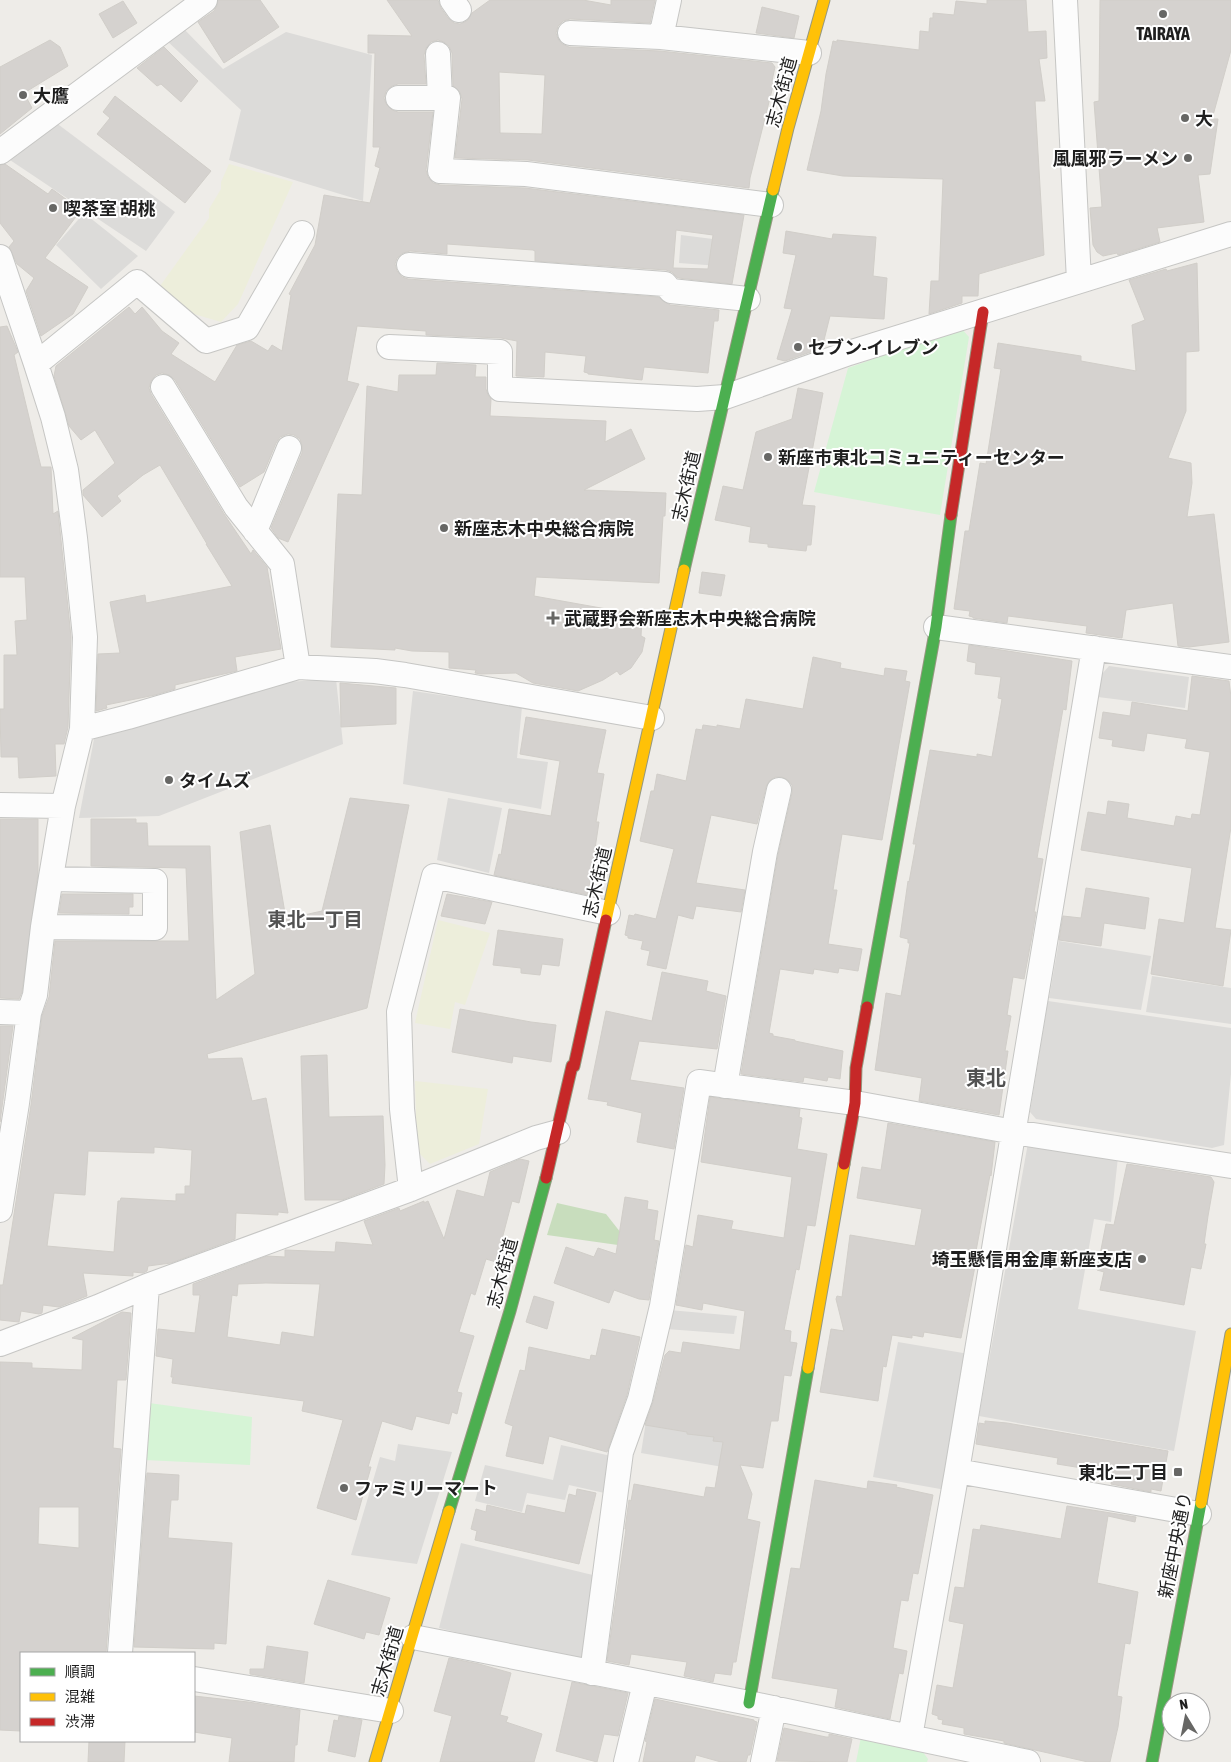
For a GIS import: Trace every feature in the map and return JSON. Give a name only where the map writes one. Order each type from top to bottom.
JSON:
[{"type":"street","points":[[0,152],[205,0]]},
{"type":"street","points":[[661,37],[669,0]]},
{"type":"street","name":"志木街道","points":[[375,1762],[510,1311],[558,1132],[694,525],[788,128],[824,0]]},
{"type":"street","points":[[1065,0],[1079,281]]},
{"type":"street","points":[[570,33],[661,37],[809,53]]},
{"type":"street","points":[[438,54],[440,98]]},
{"type":"street","points":[[398,98],[448,98],[440,171],[526,174],[771,205]]},
{"type":"street","points":[[36,364],[137,282],[206,341],[248,328],[302,233]]},
{"type":"street","points":[[388,347],[500,352],[500,389],[725,398],[849,354],[1231,234]]},
{"type":"street","points":[[0,257],[53,417],[66,470],[85,637],[82,729],[64,806],[51,879],[35,995],[29,1013],[0,1210]]},
{"type":"street","points":[[410,265],[665,284],[670,291],[748,299]]},
{"type":"street","points":[[749,1703],[855,1103],[856,1068],[936,627],[950,516],[983,312]]},
{"type":"street","points":[[163,387],[236,507],[282,564],[298,667]]},
{"type":"street","points":[[255,531],[288,448]]},
{"type":"street","points":[[936,627],[1231,668]]},
{"type":"street","points":[[910,1737],[957,1471],[1094,648]]},
{"type":"street","points":[[82,729],[298,667],[375,671],[405,675],[652,718]]},
{"type":"street","points":[[726,1086],[765,852],[779,790]]},
{"type":"street","points":[[0,805],[64,806]]},
{"type":"street","points":[[411,1188],[402,1109],[399,1012],[434,876],[608,913]]},
{"type":"street","points":[[43,927],[155,928],[155,881],[51,879]]},
{"type":"street","points":[[0,1012],[29,1013]]},
{"type":"street","points":[[592,1673],[621,1452],[640,1399],[662,1306],[699,1082],[855,1103],[1014,1132],[1231,1166]]},
{"type":"street","points":[[0,1344],[98,1307],[147,1286],[411,1188],[536,1138],[558,1132]]},
{"type":"street","points":[[120,1652],[147,1286]]},
{"type":"street","name":"新座中央通り","points":[[1152,1762],[1231,1334]]},
{"type":"street","points":[[957,1471],[1199,1514]]},
{"type":"street","points":[[413,1637],[774,1708],[910,1737],[936,1752],[1028,1762]]},
{"type":"street","points":[[195,1679],[391,1711]]},
{"type":"street","points":[[626,1762],[644,1683]]},
{"type":"street","points":[[763,1762],[774,1708]]},
{"type":"shaded area","points":[[183,28],[223,69],[286,32],[372,55],[363,201],[229,160],[241,110],[166,40]]},
{"type":"shaded area","points":[[55,122],[175,212],[146,251],[10,160],[33,134]]},
{"type":"shaded area","points":[[84,213],[138,256],[101,289],[56,245]]},
{"type":"shaded area","points":[[681,235],[737,242],[733,267],[679,263]]},
{"type":"shaded area","points":[[1109,666],[1189,677],[1185,708],[1098,697],[1102,674]]},
{"type":"shaded area","name":"タイムズ","points":[[336,679],[343,744],[159,816],[79,818],[94,739],[268,683]]},
{"type":"shaded area","points":[[413,691],[522,707],[517,758],[548,762],[541,809],[403,784]]},
{"type":"shaded area","points":[[448,798],[502,808],[489,873],[437,860]]},
{"type":"shaded area","points":[[1059,941],[1151,956],[1141,1010],[1049,998]]},
{"type":"shaded area","points":[[1152,976],[1231,988],[1231,1024],[1146,1012]]},
{"type":"shaded area","points":[[1048,1001],[1231,1028],[1231,1074],[1224,1145],[1212,1148],[1036,1119],[1030,1112]]},
{"type":"shaded area","points":[[1028,1143],[1118,1157],[1111,1222],[1094,1219],[1078,1309],[1196,1331],[1174,1451],[979,1416]]},
{"type":"shaded area","points":[[669,1310],[737,1316],[734,1334],[666,1329]]},
{"type":"shaded area","points":[[898,1342],[969,1354],[946,1490],[873,1477]]},
{"type":"shaded area","points":[[647,1415],[729,1429],[723,1467],[641,1453]]},
{"type":"shaded area","points":[[398,1444],[452,1452],[417,1564],[351,1555],[380,1457],[395,1461]]},
{"type":"shaded area","points":[[561,1445],[616,1457],[609,1494],[569,1485],[565,1500],[527,1493],[522,1512],[475,1501],[485,1465],[553,1480]]},
{"type":"shaded area","points":[[461,1543],[601,1577],[588,1664],[439,1628]]},
{"type":"green space","points":[[229,164],[293,182],[238,304],[221,322],[187,312],[160,286],[209,218],[209,209],[221,189],[221,182]]},
{"type":"green space","points":[[961,328],[969,337],[940,515],[814,492],[848,368]]},
{"type":"green space","points":[[438,920],[490,933],[465,1005],[455,1002],[450,1029],[415,1023]]},
{"type":"green space","points":[[415,1081],[488,1089],[479,1144],[430,1164],[417,1151]]},
{"type":"green space","points":[[557,1203],[606,1214],[632,1247],[547,1235]]},
{"type":"green space","points":[[149,1403],[252,1417],[250,1465],[144,1460]]},
{"type":"green space","points":[[861,1737],[920,1748],[928,1759],[927,1762],[856,1762]]},
{"type":"building","points":[[218,0],[260,0],[279,27],[224,63],[198,22],[214,11]]},
{"type":"building","points":[[387,0],[438,0],[448,18],[454,23],[460,24],[467,21],[472,13],[490,0],[583,0],[611,5],[611,0],[655,0],[650,23],[570,19],[563,21],[558,26],[556,33],[558,39],[562,44],[569,47],[660,51],[772,63],[775,67],[772,81],[774,82],[749,188],[528,160],[455,158],[462,99],[460,92],[453,86],[452,53],[449,46],[438,40],[431,42],[426,48],[424,55],[426,84],[398,84],[392,86],[386,91],[384,98],[386,104],[392,110],[398,112],[433,112],[426,170],[428,177],[433,183],[440,185],[525,188],[744,215],[732,284],[678,278],[672,272],[666,270],[535,261],[535,251],[533,250],[447,244],[447,254],[410,251],[403,253],[397,258],[395,264],[397,271],[402,277],[408,279],[658,297],[670,305],[719,310],[718,321],[714,321],[708,373],[644,367],[642,380],[588,374],[584,372],[586,356],[545,352],[544,377],[516,376],[517,341],[501,338],[426,335],[426,331],[357,326],[347,381],[359,384],[288,542],[278,538],[271,528],[302,453],[300,439],[288,434],[280,437],[264,472],[240,487],[175,380],[169,375],[162,373],[156,375],[151,381],[149,388],[151,394],[224,514],[251,554],[253,550],[267,567],[281,649],[235,657],[237,671],[175,685],[175,689],[106,705],[107,708],[96,711],[98,654],[120,653],[110,602],[145,595],[146,603],[232,586],[160,465],[143,475],[117,496],[121,501],[102,517],[83,495],[83,490],[115,463],[95,430],[81,440],[69,426],[54,376],[56,366],[129,307],[135,314],[142,307],[162,331],[179,343],[171,354],[215,382],[237,345],[251,341],[268,351],[272,345],[282,351],[291,295],[289,294],[315,245],[324,195],[370,203],[380,168],[375,166],[380,147],[373,147],[375,53],[368,53],[368,35],[412,36]],"holes":[[[499,72],[545,75],[542,134],[500,133]],[[676,230],[713,235],[708,269],[673,268]]]},
{"type":"building","points":[[987,0],[1026,0],[1028,32],[1046,31],[1047,58],[1039,59],[1045,101],[1035,101],[1044,255],[979,274],[978,296],[962,296],[962,303],[929,314],[931,281],[939,281],[943,179],[843,176],[807,170],[821,111],[833,41],[919,50],[920,31],[929,32],[930,18],[933,18],[933,13],[954,15],[956,1],[987,4]]},
{"type":"building","points":[[1100,0],[1231,0],[1231,50],[1212,119],[1218,119],[1210,174],[1198,175],[1204,222],[1157,228],[1160,242],[1118,255],[1117,253],[1103,256],[1097,252],[1093,245],[1090,208],[1102,207],[1094,102],[1099,101]]},
{"type":"building","points":[[123,1],[137,23],[113,38],[99,14]]},
{"type":"building","points":[[762,7],[799,16],[794,38],[756,33]]},
{"type":"building","points":[[50,40],[60,47],[68,66],[24,93],[32,108],[0,134],[0,67]]},
{"type":"building","points":[[164,47],[198,81],[181,102],[161,84],[157,86],[137,68]]},
{"type":"building","points":[[115,96],[211,171],[185,203],[97,134],[110,118],[103,112]]},
{"type":"building","points":[[5,164],[48,194],[52,189],[81,210],[45,258],[88,287],[73,314],[41,336],[26,291],[34,278],[17,264],[9,247],[14,241],[0,223],[0,165]]},
{"type":"building","points":[[786,231],[832,239],[833,234],[876,237],[873,276],[887,278],[884,319],[830,316],[822,348],[785,361],[777,359],[792,309],[784,308],[796,255],[783,253]]},
{"type":"building","points":[[1197,263],[1199,351],[1186,352],[1186,411],[1168,458],[1191,463],[1192,483],[1187,517],[1214,514],[1229,642],[1189,647],[1178,646],[1173,603],[1126,610],[1122,638],[1086,633],[1087,626],[1008,616],[1007,623],[973,618],[969,616],[970,611],[954,609],[965,531],[969,531],[980,463],[986,464],[1001,369],[994,368],[998,343],[1081,356],[1081,361],[1136,371],[1132,325],[1145,320],[1129,280],[1166,269],[1167,271]]},
{"type":"building","points":[[7,326],[18,352],[14,355],[41,467],[51,467],[53,514],[58,511],[71,637],[68,727],[64,744],[55,744],[56,776],[19,778],[18,757],[1,757],[0,709],[4,709],[4,655],[17,655],[15,621],[27,620],[25,577],[0,577],[0,327]]},
{"type":"building","name":"新座志木中央総合病院","points":[[437,363],[476,365],[475,377],[486,377],[486,389],[491,399],[490,416],[606,421],[605,442],[631,429],[645,459],[584,490],[666,493],[659,583],[536,577],[534,596],[640,615],[642,618],[641,636],[645,638],[642,652],[631,668],[620,675],[617,671],[603,680],[578,691],[533,683],[516,673],[481,674],[475,673],[476,670],[449,668],[449,652],[412,651],[395,648],[395,650],[331,647],[338,494],[362,495],[367,386],[398,392],[399,375],[436,375]]},
{"type":"building","points":[[798,388],[823,393],[802,505],[815,506],[811,545],[807,545],[806,551],[768,547],[768,544],[749,542],[751,527],[715,520],[723,486],[743,490],[756,432],[792,419]]},
{"type":"building","points":[[702,572],[725,575],[721,596],[699,593]]},
{"type":"building","points":[[969,645],[1072,661],[1066,710],[1063,709],[1037,858],[1043,859],[1024,979],[1013,977],[1007,1015],[1011,1016],[1005,1051],[1008,1051],[999,1115],[919,1101],[922,1078],[875,1070],[886,993],[901,996],[910,943],[908,943],[908,939],[900,937],[908,881],[916,844],[913,844],[930,750],[977,757],[977,754],[992,757],[1002,699],[998,698],[1001,677],[975,674],[976,663],[967,661]]},
{"type":"building","points":[[813,657],[841,663],[840,668],[884,676],[885,668],[907,671],[905,681],[910,682],[882,840],[842,834],[833,890],[837,890],[828,944],[862,949],[858,971],[839,968],[838,973],[814,969],[813,974],[780,969],[769,1033],[773,1034],[773,1036],[843,1051],[840,1079],[828,1077],[827,1081],[804,1077],[803,1082],[741,1074],[778,855],[792,793],[792,785],[788,780],[782,777],[775,777],[769,781],[757,824],[711,815],[696,883],[745,890],[741,912],[696,906],[693,919],[678,915],[666,969],[647,965],[650,951],[641,949],[643,941],[628,938],[625,935],[629,915],[634,916],[635,914],[656,919],[674,849],[640,841],[651,791],[654,791],[657,774],[686,781],[696,729],[702,730],[703,725],[717,727],[717,725],[740,729],[746,699],[803,709]]},
{"type":"building","points":[[1192,676],[1229,681],[1231,697],[1231,827],[1215,928],[1231,930],[1223,986],[1151,974],[1159,919],[1184,923],[1192,868],[1081,850],[1088,812],[1106,815],[1108,801],[1129,804],[1127,818],[1174,826],[1176,816],[1191,819],[1192,814],[1200,815],[1210,752],[1185,748],[1187,739],[1147,733],[1144,751],[1112,746],[1113,740],[1099,738],[1103,712],[1130,716],[1132,702],[1188,711]]},
{"type":"building","points":[[340,683],[396,688],[396,724],[341,727]]},
{"type":"building","points":[[526,717],[606,730],[597,773],[604,774],[596,822],[599,822],[588,895],[494,875],[499,854],[501,855],[509,809],[551,816],[560,761],[520,754]]},
{"type":"building","points":[[350,798],[409,805],[367,1008],[207,1054],[208,1059],[242,1058],[252,1101],[266,1098],[288,1213],[278,1212],[278,1215],[236,1213],[235,1239],[171,1263],[148,1266],[147,1271],[143,1273],[133,1272],[133,1276],[83,1273],[87,1296],[59,1307],[43,1305],[42,1313],[39,1314],[21,1311],[19,1322],[0,1320],[0,1285],[3,1285],[31,1105],[42,1016],[49,997],[55,941],[189,941],[186,868],[91,866],[91,819],[136,819],[136,823],[147,823],[148,846],[210,846],[216,1000],[255,974],[240,832],[270,825],[286,919],[322,911]],"holes":[[[154,1147],[192,1150],[190,1186],[185,1186],[185,1194],[176,1194],[176,1201],[121,1198],[118,1201],[114,1252],[47,1246],[54,1193],[85,1195],[88,1151],[154,1153]]]},
{"type":"building","points":[[0,819],[38,819],[38,874],[22,992],[19,999],[0,998]]},
{"type":"building","points":[[1086,888],[1149,898],[1145,929],[1104,923],[1101,946],[1059,940],[1063,916],[1081,918]]},
{"type":"building","points":[[62,894],[133,894],[133,907],[129,907],[129,914],[59,913]]},
{"type":"building","points":[[447,894],[492,902],[485,924],[441,916]]},
{"type":"building","points":[[498,930],[563,939],[559,966],[542,964],[540,975],[521,973],[521,968],[493,965]]},
{"type":"building","points":[[662,972],[708,981],[706,991],[726,996],[717,1049],[639,1041],[630,1080],[684,1088],[674,1149],[637,1142],[642,1113],[607,1105],[608,1102],[588,1099],[606,1011],[652,1021]]},
{"type":"building","points":[[460,1009],[556,1025],[551,1062],[513,1056],[512,1063],[452,1052]]},
{"type":"building","points":[[0,1026],[13,1026],[0,1122]]},
{"type":"building","points":[[327,1055],[329,1117],[383,1116],[384,1184],[342,1200],[305,1200],[301,1056]]},
{"type":"building","points":[[710,1097],[800,1109],[799,1117],[802,1118],[797,1149],[827,1154],[815,1226],[807,1225],[799,1270],[796,1269],[784,1330],[791,1331],[790,1342],[797,1343],[791,1376],[784,1375],[778,1421],[771,1421],[763,1468],[740,1465],[752,1494],[747,1519],[760,1522],[736,1662],[733,1662],[731,1675],[715,1673],[713,1682],[684,1676],[687,1662],[631,1654],[629,1665],[607,1661],[629,1500],[631,1501],[634,1484],[704,1497],[706,1487],[715,1488],[723,1442],[713,1441],[714,1437],[687,1434],[687,1432],[645,1425],[665,1355],[669,1351],[681,1353],[683,1342],[740,1350],[745,1311],[703,1303],[702,1310],[676,1305],[686,1245],[693,1247],[698,1215],[733,1221],[731,1229],[784,1238],[792,1177],[701,1162]]},
{"type":"building","points":[[888,1123],[995,1142],[991,1176],[976,1251],[978,1251],[961,1338],[924,1332],[923,1337],[912,1335],[912,1338],[892,1335],[886,1367],[883,1366],[878,1401],[820,1392],[831,1329],[844,1331],[836,1299],[837,1296],[842,1297],[850,1235],[915,1246],[922,1209],[857,1198],[862,1167],[881,1170]]},
{"type":"building","points":[[520,1159],[529,1161],[519,1203],[512,1201],[496,1262],[486,1259],[475,1295],[471,1293],[459,1332],[474,1336],[457,1392],[462,1393],[457,1414],[452,1412],[449,1424],[416,1416],[412,1430],[382,1421],[368,1467],[371,1467],[356,1520],[317,1508],[343,1420],[302,1411],[304,1401],[172,1383],[173,1359],[156,1356],[158,1329],[195,1333],[200,1295],[193,1295],[193,1284],[267,1256],[285,1257],[285,1250],[335,1252],[336,1242],[373,1245],[364,1221],[399,1208],[400,1211],[424,1201],[424,1203],[428,1201],[444,1239],[457,1190],[484,1197],[490,1172]],"holes":[[[238,1284],[320,1284],[314,1337],[282,1332],[280,1345],[227,1337],[232,1295],[237,1296]]]},
{"type":"building","points":[[1127,1164],[1211,1177],[1214,1182],[1201,1269],[1191,1267],[1184,1305],[1100,1290],[1104,1272],[1097,1270],[1106,1224],[1114,1225]]},
{"type":"building","points":[[625,1197],[648,1201],[647,1209],[658,1211],[654,1240],[659,1241],[649,1300],[639,1299],[614,1290],[609,1303],[554,1283],[566,1247],[594,1257],[598,1248],[616,1254]]},
{"type":"building","points":[[534,1296],[554,1302],[547,1329],[526,1322]]},
{"type":"building","points":[[122,1312],[131,1313],[126,1380],[117,1380],[113,1448],[121,1449],[106,1652],[20,1652],[20,1731],[0,1730],[0,1362],[32,1363],[32,1368],[82,1370],[83,1340],[72,1338]],"holes":[[[39,1507],[79,1507],[79,1548],[38,1544]]]},
{"type":"building","points":[[602,1329],[640,1337],[627,1395],[607,1452],[549,1436],[543,1464],[506,1456],[513,1426],[505,1423],[520,1370],[525,1371],[529,1347],[590,1360],[591,1355],[596,1356]]},
{"type":"building","points":[[985,1421],[1007,1423],[1168,1451],[1161,1491],[1151,1489],[1151,1492],[1111,1484],[1113,1473],[1057,1464],[1058,1458],[976,1444],[979,1423],[985,1424]]},
{"type":"building","points":[[147,1473],[179,1475],[178,1500],[171,1500],[168,1538],[232,1543],[226,1644],[214,1643],[214,1649],[134,1647]]},
{"type":"building","points":[[815,1480],[867,1489],[868,1481],[897,1485],[896,1487],[933,1495],[918,1574],[913,1573],[908,1601],[901,1600],[893,1648],[907,1651],[903,1674],[899,1673],[890,1719],[835,1707],[838,1689],[772,1678],[791,1568],[800,1569]]},
{"type":"building","points":[[577,1489],[596,1493],[579,1564],[475,1540],[477,1531],[471,1529],[476,1509],[486,1512],[487,1505],[525,1514],[527,1505],[565,1513],[569,1494],[576,1496]]},
{"type":"building","points":[[1067,1506],[1136,1517],[1135,1522],[1108,1516],[1097,1583],[1138,1592],[1130,1644],[1125,1643],[1117,1696],[1122,1697],[1118,1727],[1110,1762],[1088,1762],[1004,1743],[1004,1741],[964,1734],[964,1728],[942,1724],[943,1720],[938,1719],[938,1716],[932,1714],[937,1685],[953,1688],[964,1624],[949,1621],[955,1587],[964,1588],[973,1529],[980,1530],[981,1525],[1061,1539]]},
{"type":"building","points":[[328,1580],[390,1598],[379,1635],[366,1632],[364,1639],[314,1624]]},
{"type":"building","points":[[267,1646],[308,1652],[304,1683],[250,1674],[250,1669],[264,1669]]},
{"type":"building","points":[[449,1658],[511,1673],[500,1715],[508,1717],[506,1722],[542,1734],[534,1762],[440,1762],[452,1716],[434,1711]]},
{"type":"building","points":[[572,1682],[628,1693],[618,1736],[604,1734],[597,1762],[556,1751]]},
{"type":"building","points":[[195,1696],[300,1710],[294,1762],[229,1762],[232,1738],[195,1732]]},
{"type":"building","points":[[655,1699],[757,1722],[750,1755],[748,1755],[746,1762],[721,1762],[696,1755],[694,1762],[643,1762],[647,1742],[645,1741]]},
{"type":"building","points":[[339,1716],[362,1720],[355,1757],[328,1751],[334,1720],[338,1721]]},
{"type":"building","points":[[784,1728],[826,1737],[829,1737],[829,1734],[852,1739],[847,1762],[777,1761]]},
{"type":"building","points":[[89,1742],[125,1742],[124,1762],[88,1762]]},
{"type":"traffic: fast","points":[[684,570],[773,190]]},
{"type":"traffic: fast","points":[[867,1007],[936,627],[951,515]]},
{"type":"traffic: fast","points":[[449,1511],[510,1311],[546,1178]]},
{"type":"traffic: fast","points":[[749,1703],[808,1368]]},
{"type":"traffic: fast","points":[[1152,1762],[1201,1503]]},
{"type":"traffic: slow","points":[[773,190],[788,128],[824,0]]},
{"type":"traffic: slow","points":[[606,920],[684,570]]},
{"type":"traffic: slow","points":[[808,1368],[844,1164]]},
{"type":"traffic: slow","points":[[1201,1503],[1231,1334]]},
{"type":"traffic: slow","points":[[375,1762],[449,1511]]},
{"type":"traffic: jam","points":[[951,515],[983,312]]},
{"type":"traffic: jam","points":[[546,1178],[572,1066],[574,1066],[606,920]]},
{"type":"traffic: jam","points":[[844,1164],[855,1103],[856,1068],[867,1007]]},
{"type":"place","name":"TAIRAYA","points":[[1163,14]]},
{"type":"place","name":"大鷹","points":[[23,95]]},
{"type":"place","name":"大","points":[[1185,118]]},
{"type":"place","name":"風風邪ラーメン","points":[[1188,158]]},
{"type":"place","name":"喫茶室 胡桃","points":[[53,208]]},
{"type":"place","name":"セブン-イレブン","points":[[798,347]]},
{"type":"place","name":"新座市東北コミュニティーセンター","points":[[768,457]]},
{"type":"place","name":"新座志木中央総合病院","points":[[444,528]]},
{"type":"place","name":"武蔵野会新座志木中央総合病院","points":[[553,618]]},
{"type":"place","name":"タイムズ","points":[[169,780]]},
{"type":"place","name":"埼玉懸信用金庫 新座支店","points":[[1142,1259]]},
{"type":"place","name":"東北二丁目","points":[[1178,1472]]},
{"type":"place","name":"ファミリーマート","points":[[344,1488]]},
{"type":"district","name":"東北一丁目","points":[[315,919]]},
{"type":"district","name":"東北","points":[[986,1077]]}]
